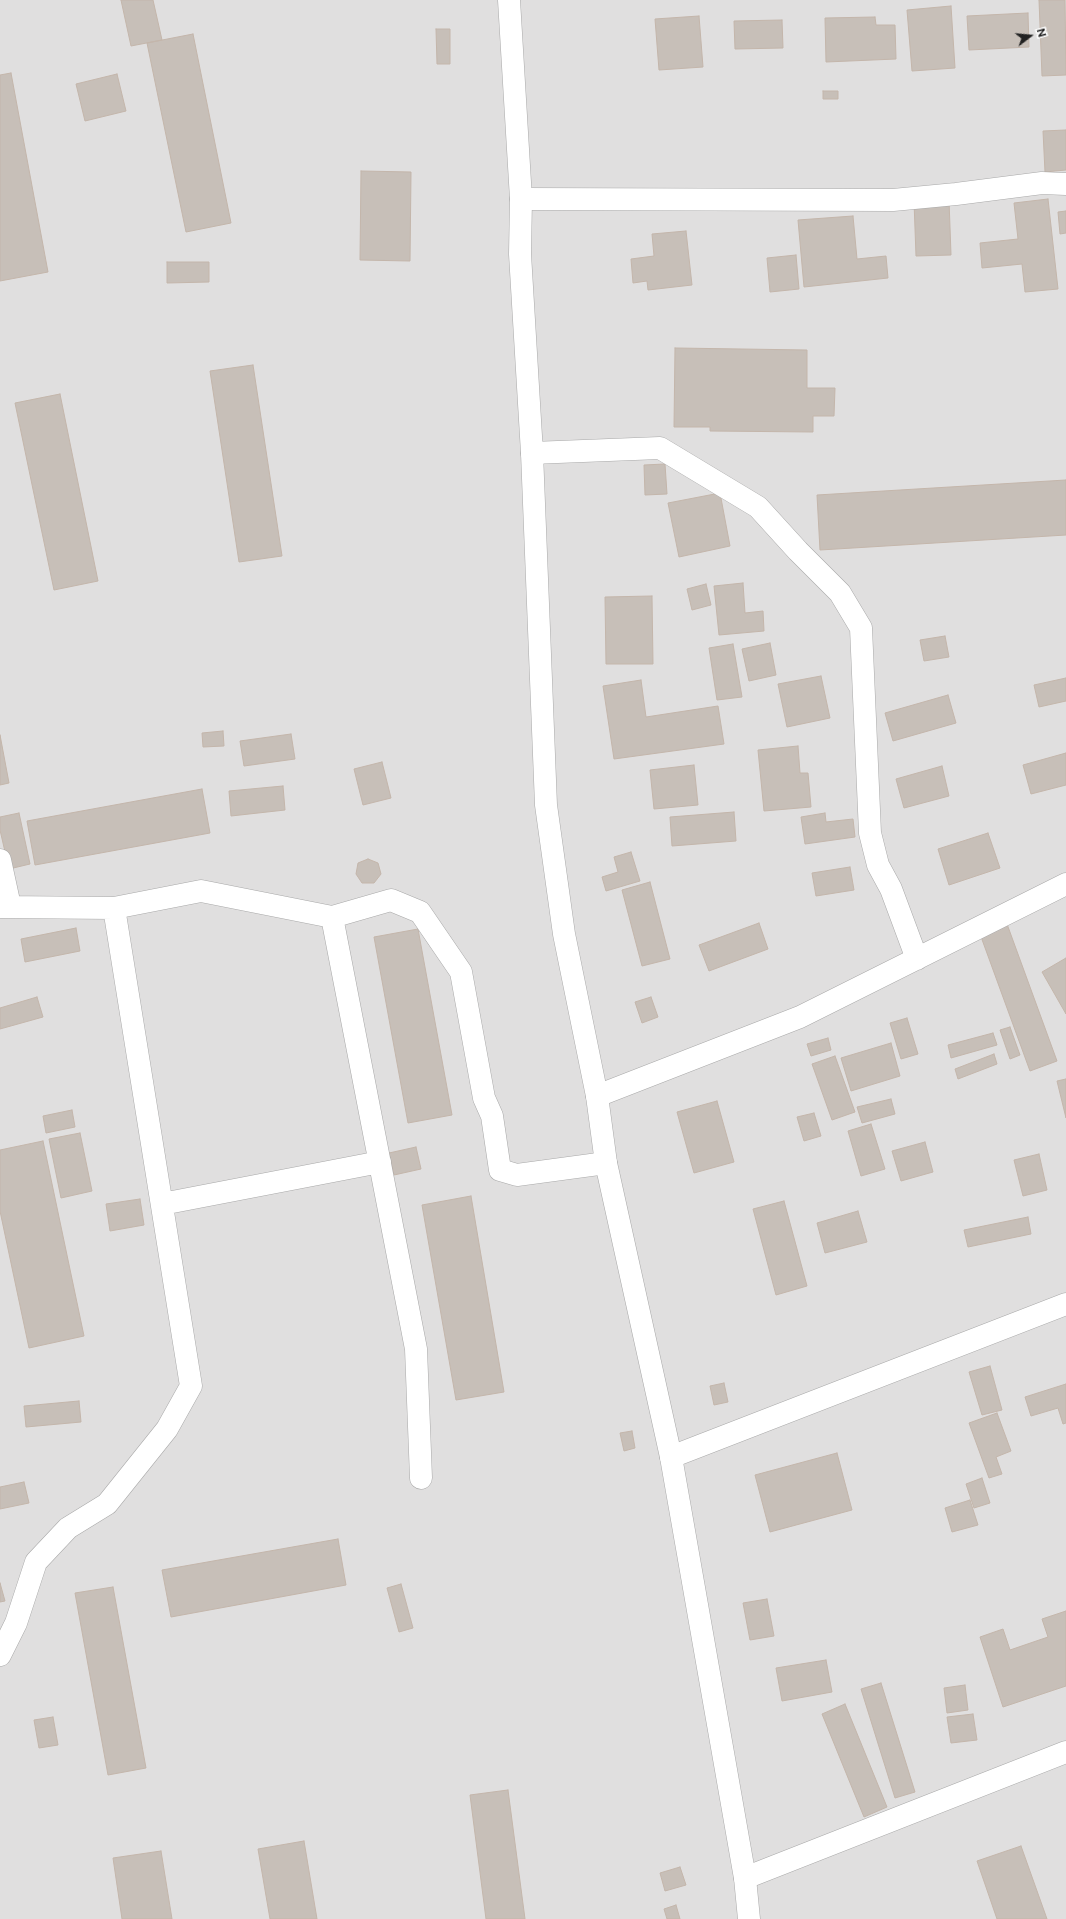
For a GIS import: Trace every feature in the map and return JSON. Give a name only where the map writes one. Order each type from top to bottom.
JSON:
[{"type":"street","points":[[509,0],[521,199],[520,254],[532,453],[546,805],[564,934],[597,1096],[606,1163],[671,1457],[745,1878],[750,1919]]},
{"type":"street","points":[[521,199],[893,200],[1042,183],[1066,184]]},
{"type":"street","points":[[532,453],[660,448],[758,507],[798,551],[840,593],[861,628],[870,833],[878,865],[891,889],[917,959]]},
{"type":"street","points":[[0,860],[5,906],[114,908],[201,891],[332,917],[391,900],[420,912],[461,972],[484,1098],[492,1116],[500,1170],[517,1175],[606,1163]]},
{"type":"street","points":[[597,1096],[800,1017],[1066,884]]},
{"type":"street","points":[[0,1654],[16,1623],[36,1562],[68,1528],[107,1504],[167,1429],[191,1386],[114,908]]},
{"type":"street","points":[[332,917],[416,1349],[421,1478]]},
{"type":"street","points":[[162,1204],[380,1162]]},
{"type":"street","points":[[671,1457],[1066,1304]]},
{"type":"street","points":[[745,1878],[1066,1752]]},
{"type":"shaded area","points":[[0,0],[1066,0],[1066,1919],[0,1919]]},
{"type":"building","points":[[121,0],[153,0],[162,40],[131,46]]},
{"type":"building","points":[[1039,0],[1065,0],[1066,75],[1042,76]]},
{"type":"building","points":[[951,6],[955,68],[912,71],[907,10]]},
{"type":"building","points":[[1028,13],[1029,47],[969,50],[967,16]]},
{"type":"building","points":[[699,16],[703,67],[659,70],[655,19]]},
{"type":"building","points":[[875,17],[876,25],[895,25],[896,59],[826,62],[825,18]]},
{"type":"building","points":[[782,20],[783,48],[735,49],[734,21]]},
{"type":"building","points":[[436,29],[450,29],[450,64],[437,64]]},
{"type":"building","points":[[193,34],[231,223],[186,232],[147,43]]},
{"type":"building","points":[[11,73],[48,272],[0,281],[0,75]]},
{"type":"building","points":[[117,74],[126,111],[85,121],[76,84]]},
{"type":"building","points":[[823,91],[838,91],[838,99],[823,99]]},
{"type":"building","points":[[1066,130],[1066,170],[1045,172],[1043,131]]},
{"type":"building","points":[[361,171],[411,172],[410,261],[360,260]]},
{"type":"building","points":[[1048,199],[1058,289],[1025,292],[1022,264],[982,268],[980,243],[1018,239],[1014,203]]},
{"type":"building","points":[[949,200],[951,255],[916,256],[914,201]]},
{"type":"building","points":[[1066,211],[1066,233],[1060,234],[1058,212]]},
{"type":"building","points":[[853,216],[857,259],[886,256],[888,278],[804,287],[798,220]]},
{"type":"building","points":[[686,231],[692,285],[648,290],[647,281],[633,283],[631,259],[654,256],[652,234]]},
{"type":"building","points":[[796,255],[799,289],[770,292],[767,258]]},
{"type":"building","points":[[167,262],[209,262],[209,282],[167,283]]},
{"type":"building","points":[[675,348],[807,350],[807,388],[835,388],[834,416],[813,416],[813,432],[710,431],[710,427],[674,427]]},
{"type":"building","points":[[253,365],[282,556],[239,562],[210,371]]},
{"type":"building","points":[[60,394],[98,581],[54,590],[15,403]]},
{"type":"building","points":[[665,464],[667,494],[645,495],[644,465]]},
{"type":"building","points":[[1066,480],[1066,535],[820,550],[817,495]]},
{"type":"building","points":[[720,493],[730,546],[679,557],[668,503]]},
{"type":"building","points":[[743,583],[745,613],[763,611],[764,631],[719,635],[714,586]]},
{"type":"building","points":[[706,584],[711,605],[692,610],[687,589]]},
{"type":"building","points":[[652,596],[653,664],[606,664],[605,597]]},
{"type":"building","points":[[945,636],[949,657],[924,661],[920,640]]},
{"type":"building","points":[[770,643],[776,675],[749,681],[742,649]]},
{"type":"building","points":[[733,644],[742,697],[717,700],[709,648]]},
{"type":"building","points":[[821,676],[830,718],[787,727],[778,684]]},
{"type":"building","points":[[1066,678],[1066,701],[1039,707],[1034,685]]},
{"type":"building","points":[[641,680],[646,717],[718,706],[724,744],[614,759],[603,686]]},
{"type":"building","points":[[948,695],[956,723],[893,741],[885,713]]},
{"type":"building","points":[[223,731],[224,746],[203,747],[202,733]]},
{"type":"building","points":[[291,734],[295,759],[244,766],[240,741]]},
{"type":"building","points":[[0,735],[9,783],[0,785]]},
{"type":"building","points":[[798,746],[800,773],[808,773],[811,807],[764,811],[758,750]]},
{"type":"building","points":[[1066,753],[1066,785],[1031,794],[1023,765]]},
{"type":"building","points":[[382,762],[391,798],[363,805],[354,769]]},
{"type":"building","points":[[694,765],[698,805],[654,809],[650,770]]},
{"type":"building","points":[[942,766],[949,796],[904,808],[896,779]]},
{"type":"building","points":[[283,786],[285,810],[231,816],[229,791]]},
{"type":"building","points":[[202,789],[210,833],[35,865],[27,821]]},
{"type":"building","points":[[734,812],[736,841],[672,846],[670,817]]},
{"type":"building","points":[[19,813],[30,864],[9,869],[0,830],[0,817]]},
{"type":"building","points":[[825,813],[826,822],[853,819],[855,837],[805,844],[801,817]]},
{"type":"building","points":[[988,833],[1000,868],[949,885],[938,849]]},
{"type":"building","points":[[631,852],[640,881],[606,891],[602,877],[618,872],[614,857]]},
{"type":"building","points":[[368,859],[378,863],[381,874],[374,883],[362,883],[356,874],[358,863]]},
{"type":"building","points":[[850,867],[854,890],[816,896],[812,873]]},
{"type":"building","points":[[650,882],[670,959],[642,966],[622,890]]},
{"type":"building","points":[[759,923],[768,949],[709,971],[699,945]]},
{"type":"building","points":[[1007,924],[1057,1061],[1030,1071],[980,934]]},
{"type":"building","points":[[76,928],[80,951],[25,962],[21,939]]},
{"type":"building","points":[[418,929],[452,1115],[408,1123],[374,937]]},
{"type":"building","points":[[1066,958],[1066,1014],[1042,972]]},
{"type":"building","points":[[37,997],[43,1017],[0,1029],[0,1008]]},
{"type":"building","points":[[651,997],[658,1017],[642,1023],[635,1002]]},
{"type":"building","points":[[907,1018],[918,1054],[901,1059],[890,1023]]},
{"type":"building","points":[[1010,1027],[1020,1055],[1010,1059],[1000,1030]]},
{"type":"building","points":[[993,1033],[997,1045],[951,1058],[948,1045]]},
{"type":"building","points":[[828,1038],[831,1050],[811,1056],[807,1044]]},
{"type":"building","points":[[891,1043],[900,1076],[851,1091],[841,1058]]},
{"type":"building","points":[[994,1054],[997,1064],[958,1079],[955,1069]]},
{"type":"building","points":[[835,1056],[855,1112],[832,1120],[812,1064]]},
{"type":"building","points":[[1066,1079],[1066,1118],[1057,1081]]},
{"type":"building","points":[[891,1099],[895,1114],[862,1123],[857,1107]]},
{"type":"building","points":[[717,1101],[734,1162],[694,1173],[677,1112]]},
{"type":"building","points":[[72,1110],[75,1127],[46,1133],[43,1116]]},
{"type":"building","points":[[814,1113],[821,1136],[804,1141],[797,1117]]},
{"type":"building","points":[[871,1124],[885,1169],[861,1176],[848,1131]]},
{"type":"building","points":[[80,1133],[92,1191],[61,1198],[49,1139]]},
{"type":"building","points":[[43,1141],[84,1336],[29,1348],[0,1211],[0,1150]]},
{"type":"building","points":[[925,1142],[933,1172],[901,1181],[892,1151]]},
{"type":"building","points":[[416,1147],[421,1169],[394,1175],[389,1153]]},
{"type":"building","points":[[1039,1154],[1047,1190],[1023,1196],[1014,1160]]},
{"type":"building","points":[[471,1196],[504,1392],[456,1400],[422,1205]]},
{"type":"building","points":[[140,1199],[144,1225],[110,1231],[106,1204]]},
{"type":"building","points":[[784,1201],[807,1286],[776,1295],[753,1209]]},
{"type":"building","points":[[858,1211],[867,1242],[825,1253],[817,1223]]},
{"type":"building","points":[[1028,1217],[1031,1234],[968,1247],[964,1230]]},
{"type":"building","points":[[990,1366],[1002,1410],[982,1415],[969,1372]]},
{"type":"building","points":[[724,1383],[728,1402],[714,1405],[710,1386]]},
{"type":"building","points":[[1066,1384],[1066,1423],[1063,1424],[1058,1408],[1031,1416],[1025,1397]]},
{"type":"building","points":[[79,1401],[81,1422],[26,1427],[24,1406]]},
{"type":"building","points":[[997,1413],[1011,1451],[996,1457],[1002,1474],[989,1478],[969,1423]]},
{"type":"building","points":[[632,1431],[635,1448],[624,1451],[620,1433]]},
{"type":"building","points":[[837,1453],[852,1510],[770,1532],[755,1475]]},
{"type":"building","points":[[982,1478],[990,1503],[974,1508],[966,1484]]},
{"type":"building","points":[[24,1482],[29,1503],[0,1509],[0,1487]]},
{"type":"building","points":[[970,1500],[978,1525],[952,1532],[945,1508]]},
{"type":"building","points":[[338,1539],[346,1585],[171,1617],[162,1570]]},
{"type":"building","points":[[0,1583],[5,1601],[0,1602]]},
{"type":"building","points":[[401,1584],[413,1628],[399,1632],[387,1588]]},
{"type":"building","points":[[113,1587],[146,1768],[108,1775],[75,1593]]},
{"type":"building","points":[[767,1599],[774,1636],[750,1640],[743,1603]]},
{"type":"building","points":[[1066,1611],[1066,1686],[1003,1707],[980,1637],[1003,1629],[1010,1650],[1048,1637],[1042,1619]]},
{"type":"building","points":[[826,1660],[832,1692],[782,1701],[776,1668]]},
{"type":"building","points":[[881,1683],[915,1792],[895,1798],[861,1689]]},
{"type":"building","points":[[965,1685],[968,1710],[947,1713],[944,1688]]},
{"type":"building","points":[[845,1704],[887,1807],[864,1817],[822,1714]]},
{"type":"building","points":[[973,1714],[977,1740],[951,1743],[947,1717]]},
{"type":"building","points":[[53,1717],[58,1745],[39,1748],[34,1720]]},
{"type":"building","points":[[508,1790],[525,1919],[486,1919],[470,1795]]},
{"type":"building","points":[[304,1841],[317,1919],[270,1919],[258,1849]]},
{"type":"building","points":[[1021,1846],[1047,1919],[997,1919],[977,1861]]},
{"type":"building","points":[[161,1851],[172,1919],[122,1919],[113,1858]]},
{"type":"building","points":[[680,1867],[686,1885],[665,1891],[660,1873]]},
{"type":"building","points":[[676,1905],[680,1919],[667,1919],[664,1909]]}]
